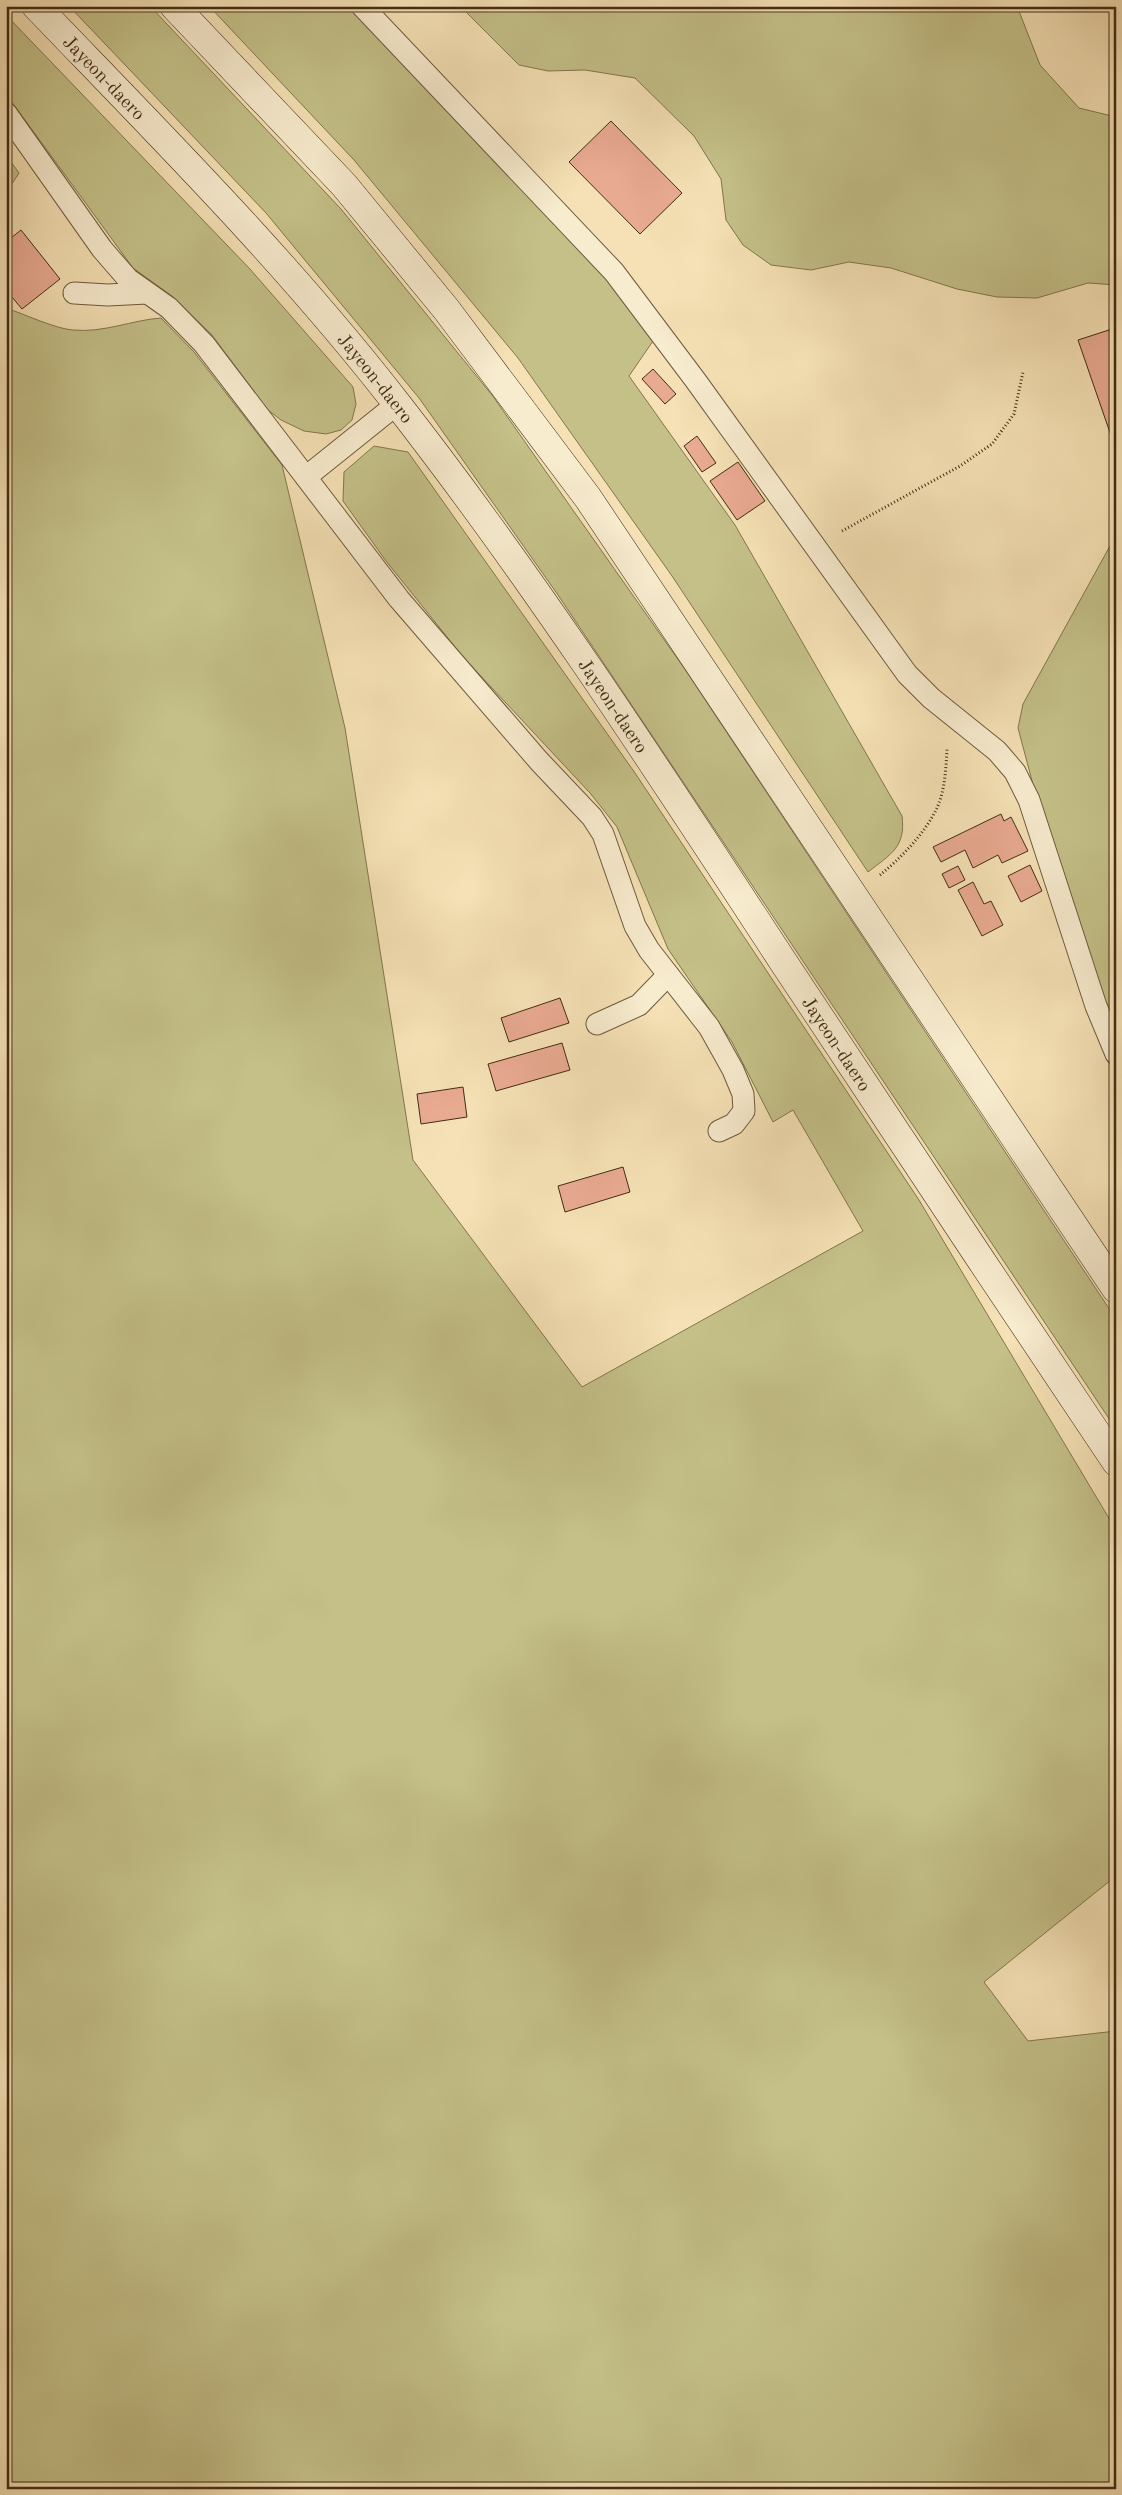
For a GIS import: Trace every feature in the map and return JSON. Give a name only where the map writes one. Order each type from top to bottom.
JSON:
[{"type":"main road","name":"Jayeon-daero","points":[[36,6],[190,167],[290,277],[397,404],[523,575],[674,795],[1116,1462]]},
{"type":"main road","points":[[174,6],[344,185],[446,309],[588,498],[1116,1289]]},
{"type":"lane","points":[[362,6],[614,272],[696,381],[907,674],[942,707],[996,750],[1015,772],[1029,800],[1096,1006],[1116,1054]]},
{"type":"lane","points":[[6,112],[102,249],[128,279],[169,308],[204,344],[399,599],[592,818],[603,834],[635,926],[649,950],[709,1027],[733,1070],[743,1094],[744,1111],[734,1124],[719,1131]]},
{"type":"lane","points":[[74,293],[108,295],[147,293]]},
{"type":"lane","points":[[306,477],[397,404]]},
{"type":"lane","points":[[597,1024],[639,1005],[668,975]]},
{"type":"path","points":[[815,546],[960,466],[992,444],[1014,414],[1023,372]]},
{"type":"path","points":[[854,896],[889,868],[916,838],[937,809],[945,777],[947,742],[942,707]]},
{"type":"shaded area","points":[[69,6],[150,6],[341,209],[492,395],[684,668],[1116,1319],[1116,1429],[558,595],[419,398],[266,213]]},
{"type":"shaded area","points":[[209,6],[348,6],[600,270],[653,341],[629,376],[735,525],[902,816],[903,827],[899,843],[884,860],[868,872],[672,576],[518,358],[354,160]]},
{"type":"shaded area","points":[[460,6],[1017,6],[1040,65],[1079,108],[1116,117],[1116,285],[1088,283],[1037,298],[997,297],[957,289],[891,268],[849,262],[811,270],[771,265],[743,245],[726,220],[721,179],[694,136],[635,78],[585,70],[548,71],[519,65]]},
{"type":"shaded area","points":[[6,15],[249,268],[353,387],[356,404],[352,420],[341,430],[326,434],[304,431],[281,420],[268,410],[212,335],[172,296],[133,268],[6,94]]},
{"type":"shaded area","points":[[6,155],[19,173],[6,193]]},
{"type":"shaded area","points":[[6,308],[49,324],[73,330],[96,330],[161,318],[194,352],[282,465],[345,728],[413,1160],[582,1387],[863,1231],[793,1110],[773,1122],[732,1042],[668,949],[617,827],[590,793],[464,658],[386,561],[343,501],[344,472],[374,446],[408,452],[635,773],[919,1200],[1116,1530],[1116,1876],[984,1982],[1028,2041],[1116,2031],[1116,2489],[6,2489]]},
{"type":"shaded area","points":[[1116,535],[1116,1016],[1110,1016],[1035,792],[1018,728],[1023,704]]},
{"type":"building","points":[[611,121],[682,193],[640,234],[569,162]]},
{"type":"building","points":[[21,230],[60,279],[22,309],[6,290],[6,242]]},
{"type":"building","points":[[1112,329],[1116,340],[1116,450],[1078,340]]},
{"type":"building","points":[[653,369],[676,394],[665,404],[642,379]]},
{"type":"building","points":[[697,436],[716,463],[702,472],[684,446]]},
{"type":"building","points":[[738,462],[765,501],[737,520],[710,481]]},
{"type":"building","points":[[1001,814],[1004,821],[1011,817],[1028,851],[1002,863],[998,855],[973,868],[965,850],[941,862],[933,847]]},
{"type":"building","points":[[1030,865],[1042,891],[1021,902],[1008,876]]},
{"type":"building","points":[[958,866],[965,880],[949,888],[942,874]]},
{"type":"building","points":[[973,882],[984,904],[991,901],[1003,925],[982,936],[958,890]]},
{"type":"building","points":[[560,998],[569,1023],[509,1042],[501,1018]]},
{"type":"building","points":[[562,1043],[570,1070],[496,1091],[488,1064]]},
{"type":"building","points":[[463,1087],[467,1117],[421,1124],[417,1094]]},
{"type":"building","points":[[623,1167],[630,1192],[565,1212],[558,1186]]}]
